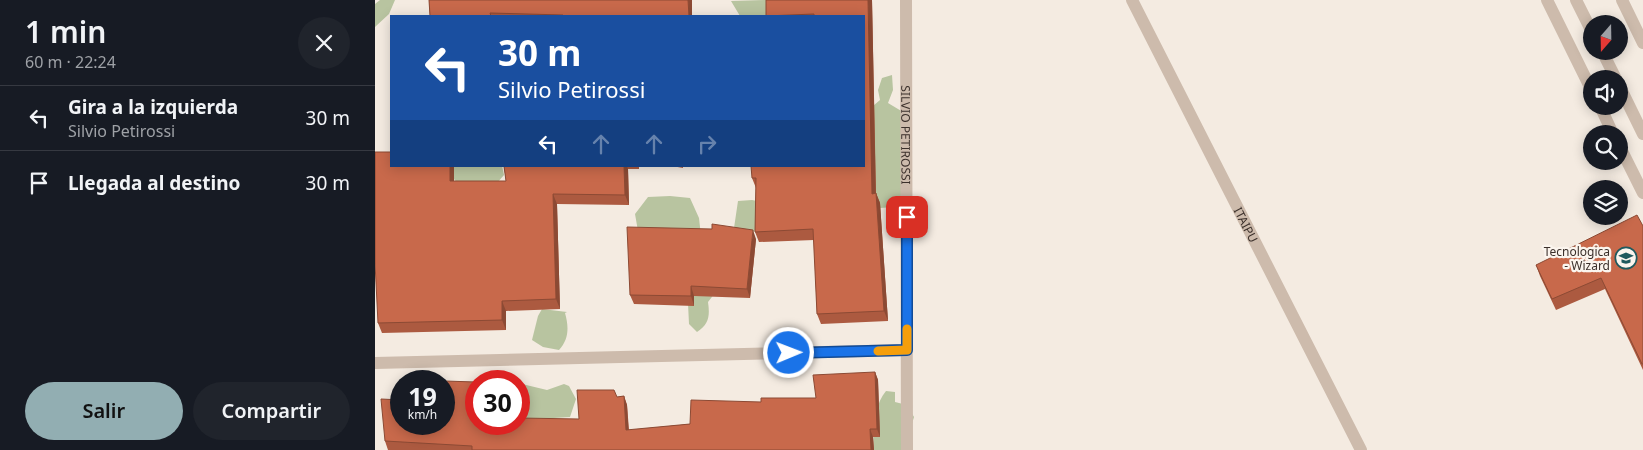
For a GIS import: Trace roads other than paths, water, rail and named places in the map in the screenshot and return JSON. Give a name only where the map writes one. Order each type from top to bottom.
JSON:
[{"type":"street","name":"SILVIO PETIROSSI","points":[[906,0],[907,450]]},
{"type":"street","name":"ITAIPU","points":[[1132,0],[1361,450]]},
{"type":"street","points":[[1547,0],[1583,73]]},
{"type":"street","points":[[1576,0],[1584,15]]},
{"type":"street","points":[[1621,0],[1643,43]]},
{"type":"street","points":[[1628,103],[1643,134]]},
{"type":"street","points":[[1628,163],[1643,193]]},
{"type":"street","points":[[375,363],[907,350]]},
{"type":"place","name":"Tecnologica - Wizard","points":[[1626,258]]}]
